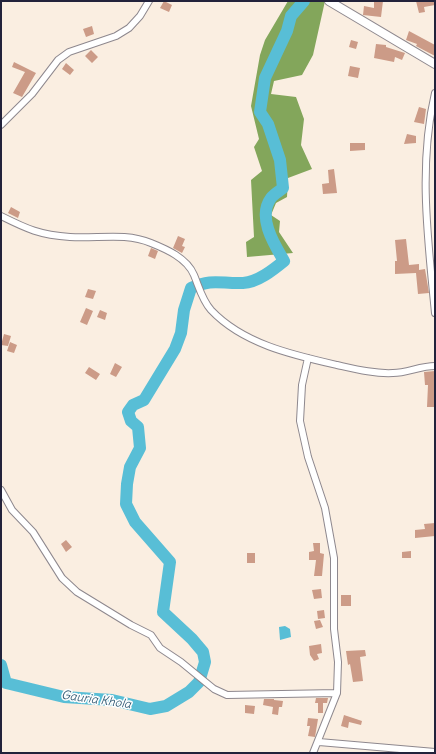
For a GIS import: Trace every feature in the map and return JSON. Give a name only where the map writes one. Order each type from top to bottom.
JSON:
[{"type":"street","points":[[1,125],[32,94],[58,60],[69,52],[116,36],[128,28],[140,16],[149,1]]},
{"type":"street","points":[[329,1],[435,64]]},
{"type":"street","points":[[435,93],[427,135],[425,172],[428,246],[435,313]]},
{"type":"street","points":[[1,216],[30,231],[47,234],[70,237],[126,237],[149,242],[182,260],[193,273],[200,293],[210,309],[226,324],[246,336],[273,348],[349,368],[394,374],[419,367],[435,366]]},
{"type":"street","points":[[308,358],[302,385],[300,421],[308,457],[325,508],[334,558],[334,629],[338,662],[337,693],[314,753]]},
{"type":"street","points":[[1,490],[12,510],[33,532],[62,578],[72,588],[106,611],[151,635],[160,648],[214,689],[228,695],[337,693]]},
{"type":"street","points":[[319,742],[435,752]]},
{"type":"green space","points":[[288,1],[325,1],[313,55],[302,75],[274,81],[271,94],[296,97],[304,119],[301,145],[312,169],[288,178],[287,197],[276,203],[271,215],[280,221],[279,232],[293,253],[247,257],[246,242],[254,237],[251,180],[262,171],[254,147],[259,139],[251,106],[260,55],[265,40]]},
{"type":"water","points":[[285,626],[290,629],[291,637],[280,640],[279,627]]},
{"type":"building","points":[[164,1],[172,5],[169,12],[160,8]]},
{"type":"building","points":[[374,1],[383,1],[381,17],[363,15],[364,6],[374,8]]},
{"type":"building","points":[[416,1],[435,1],[435,5],[424,7],[425,12],[419,13]]},
{"type":"building","points":[[92,26],[94,34],[86,37],[83,29]]},
{"type":"building","points":[[409,31],[435,45],[435,56],[416,46],[417,44],[406,40]]},
{"type":"building","points":[[351,40],[358,42],[356,49],[349,47]]},
{"type":"building","points":[[376,44],[386,45],[386,47],[405,53],[402,60],[395,57],[394,62],[374,58]]},
{"type":"building","points":[[91,50],[98,57],[92,63],[85,56]]},
{"type":"building","points":[[14,62],[36,73],[22,97],[13,93],[25,72],[12,67]]},
{"type":"building","points":[[66,63],[74,70],[70,75],[62,69]]},
{"type":"building","points":[[350,66],[360,68],[358,78],[348,76]]},
{"type":"building","points":[[419,107],[426,109],[424,124],[414,122]]},
{"type":"building","points":[[407,134],[416,136],[416,143],[404,144]]},
{"type":"building","points":[[350,143],[365,143],[365,150],[350,151]]},
{"type":"building","points":[[334,169],[337,193],[323,194],[322,184],[329,183],[328,170]]},
{"type":"building","points":[[11,207],[20,212],[18,218],[8,213]]},
{"type":"building","points":[[178,236],[185,239],[182,246],[185,247],[182,253],[173,248]]},
{"type":"building","points":[[406,239],[409,265],[419,264],[419,270],[425,269],[429,293],[418,294],[416,273],[395,274],[395,261],[397,261],[395,240]]},
{"type":"building","points":[[151,248],[158,251],[155,259],[148,256]]},
{"type":"building","points":[[88,289],[96,291],[93,299],[85,297]]},
{"type":"building","points":[[86,308],[93,311],[87,325],[80,322]]},
{"type":"building","points":[[100,310],[107,313],[105,320],[97,317]]},
{"type":"building","points":[[4,334],[11,336],[8,346],[1,345]]},
{"type":"building","points":[[10,342],[17,345],[14,353],[7,351]]},
{"type":"building","points":[[115,363],[122,367],[116,377],[110,374]]},
{"type":"building","points":[[89,367],[100,374],[96,380],[85,373]]},
{"type":"building","points":[[435,371],[435,407],[427,407],[428,385],[425,385],[424,372]]},
{"type":"building","points":[[435,523],[435,536],[415,538],[415,530],[425,529],[424,524]]},
{"type":"building","points":[[66,540],[72,547],[66,552],[61,544]]},
{"type":"building","points":[[313,543],[320,543],[320,553],[324,554],[322,576],[314,576],[316,560],[309,560],[309,552],[314,551]]},
{"type":"building","points":[[411,551],[411,558],[402,558],[402,552]]},
{"type":"building","points":[[247,553],[255,553],[255,563],[247,563]]},
{"type":"building","points":[[321,589],[322,598],[314,599],[312,590]]},
{"type":"building","points":[[341,595],[351,595],[351,606],[341,606]]},
{"type":"building","points":[[324,610],[325,618],[318,619],[317,611]]},
{"type":"building","points":[[320,620],[323,627],[316,629],[314,621]]},
{"type":"building","points":[[321,644],[322,653],[317,654],[319,659],[314,661],[310,655],[309,646]]},
{"type":"building","points":[[365,650],[366,656],[360,657],[363,681],[353,682],[346,651]]},
{"type":"building","points":[[316,698],[328,698],[327,703],[323,703],[323,713],[318,713],[318,703],[315,703]]},
{"type":"building","points":[[264,699],[283,701],[282,707],[279,707],[278,715],[272,714],[273,707],[263,705]]},
{"type":"building","points":[[245,705],[255,706],[254,714],[245,713]]},
{"type":"building","points":[[344,715],[362,721],[361,725],[349,722],[348,728],[341,726]]},
{"type":"building","points":[[308,718],[318,719],[315,737],[308,736],[310,726],[307,726]]},
{"type":"waterway","name":"Gauria Khola","points":[[1,665],[6,683],[64,697],[112,700],[150,709],[166,706],[189,692],[199,682],[205,662],[203,652],[192,639],[163,612],[170,562],[135,522],[126,504],[130,467],[140,448],[138,427],[131,421],[128,412],[133,405],[144,400],[175,349],[181,333],[184,310],[191,288],[211,282],[249,282],[265,275],[284,261],[272,239],[266,222],[267,205],[271,198],[283,188],[280,160],[268,124],[260,112],[265,78],[287,31],[291,16],[304,1]]}]
